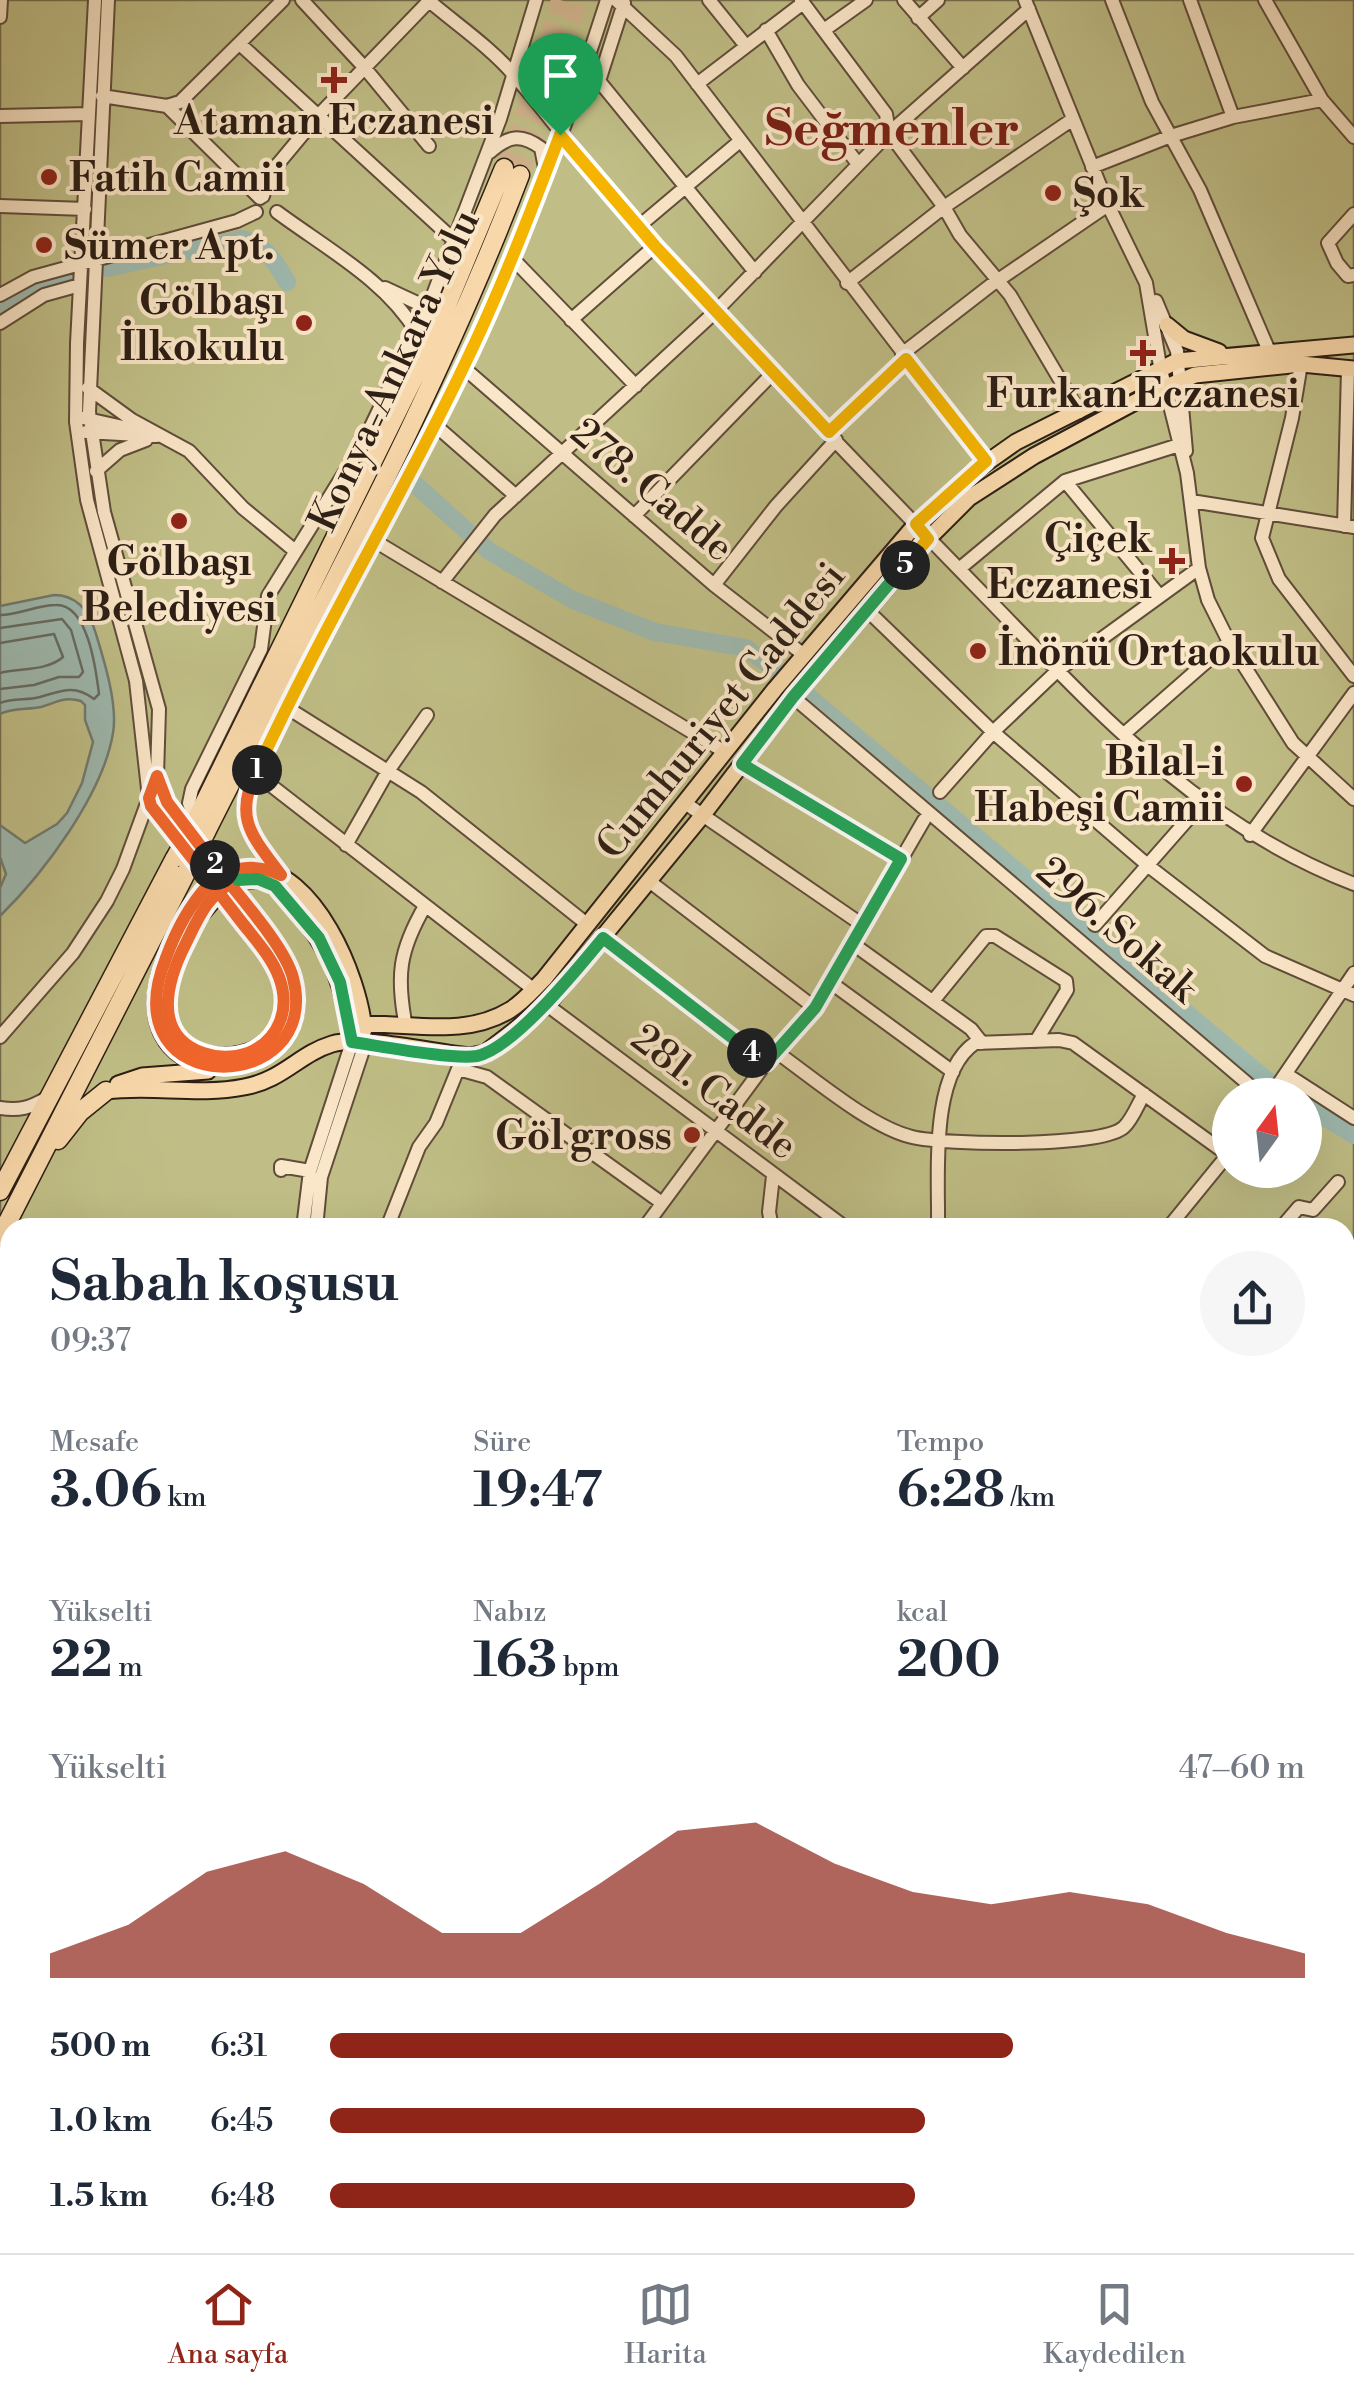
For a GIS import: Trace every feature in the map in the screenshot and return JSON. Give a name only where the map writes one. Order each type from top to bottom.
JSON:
[{"type":"highway","name":"Konya-Ankara Yolu","points":[[512,171],[476,287],[366,534],[199,824],[431,342],[512,171]]},
{"type":"highway","points":[[10,1218],[199,824]]},
{"type":"highway","points":[[0,1190],[181,864]]},
{"type":"highway","points":[[33,1172],[80,1112],[106,1091]]},
{"type":"main road","points":[[1167,325],[1184,339],[1227,355]]},
{"type":"main road","name":"Cumhuriyet Caddesi","points":[[358,1034],[406,1026],[476,1024],[510,1010],[534,989],[804,655],[916,524],[986,461],[1168,363],[1354,345]]},
{"type":"main road","name":"Cumhuriyet Caddesi","points":[[471,1059],[547,1005],[702,816],[793,697],[928,539],[969,498],[1011,469],[1173,384],[1210,372],[1301,364],[1351,369]]},
{"type":"main road","points":[[106,1091],[142,1076],[206,1072],[253,1062],[286,1037],[295,1010],[292,975],[283,956],[167,802],[157,776]]},
{"type":"main road","points":[[150,802],[262,949],[279,978],[284,1005],[280,1023],[263,1044],[240,1056],[217,1057],[191,1048],[177,1036],[168,1019],[171,977],[194,915]]},
{"type":"main road","points":[[218,1068],[196,1063],[168,1043],[158,1022],[156,1000],[159,977],[170,948],[216,878],[234,870],[281,875],[310,904],[339,944],[356,984],[358,1034]]},
{"type":"main road","points":[[255,873],[275,886],[324,946],[358,1034]]},
{"type":"main road","points":[[471,1059],[489,1039],[476,1024]]},
{"type":"main road","points":[[458,1027],[452,1043],[471,1059]]},
{"type":"main road","points":[[106,1091],[216,1091],[244,1087],[281,1075],[328,1045],[358,1034],[471,1059]]},
{"type":"street","points":[[0,0],[0,17]]},
{"type":"street","points":[[0,1037],[52,980],[101,910],[123,869],[157,776],[159,709],[104,512],[90,434],[82,416],[88,388],[84,209],[95,0]]},
{"type":"street","points":[[108,0],[87,262],[80,285],[82,416],[87,500],[136,681],[150,802]]},
{"type":"street","points":[[102,96],[167,106],[180,102],[283,0]]},
{"type":"street","points":[[302,0],[429,146]]},
{"type":"street","points":[[0,295],[33,277],[237,221],[260,202],[268,176],[318,116],[429,0],[514,75],[638,227],[715,312],[1057,671],[1203,802],[1250,835],[1315,869],[1354,884]]},
{"type":"street","points":[[199,824],[189,802],[192,788],[261,649],[268,596],[362,443],[417,334],[488,154],[536,0]]},
{"type":"street","points":[[281,875],[252,835],[245,818],[248,789],[366,534],[433,429],[514,260],[584,73],[606,0]]},
{"type":"street","points":[[709,0],[746,46]]},
{"type":"street","points":[[824,30],[866,0]]},
{"type":"street","points":[[904,0],[963,68]]},
{"type":"street","points":[[918,18],[938,0]]},
{"type":"street","points":[[1112,0],[1152,102],[1200,190],[1269,351]]},
{"type":"street","points":[[1190,0],[1232,116]]},
{"type":"street","points":[[1265,0],[1322,100],[1354,138]]},
{"type":"street","points":[[697,84],[802,1],[886,114],[889,133],[960,235],[999,280],[1079,412]]},
{"type":"street","points":[[599,82],[621,2],[676,56],[986,461]]},
{"type":"street","points":[[442,582],[475,538],[516,496],[715,312],[889,133],[1027,5],[1108,205],[1167,325],[1177,351],[1168,363]]},
{"type":"street","points":[[766,30],[798,85],[858,164]]},
{"type":"street","points":[[525,37],[523,70],[533,86],[556,90],[584,73]]},
{"type":"street","points":[[241,44],[456,242]]},
{"type":"street","points":[[584,73],[599,82],[755,272]]},
{"type":"street","points":[[1092,167],[1232,116],[1322,100]]},
{"type":"street","points":[[167,106],[260,202],[276,201],[276,212],[362,274],[404,315],[417,334]]},
{"type":"street","points":[[0,116],[89,114]]},
{"type":"street","points":[[847,283],[944,207],[1073,119]]},
{"type":"street","points":[[488,154],[510,138],[530,141],[544,153],[545,176]]},
{"type":"street","points":[[638,227],[740,140]]},
{"type":"street","points":[[714,584],[832,436],[904,356],[999,280],[1108,205]]},
{"type":"street","points":[[0,206],[84,209]]},
{"type":"street","points":[[1354,214],[1328,243],[1337,263],[1348,276],[1354,275]]},
{"type":"street","points":[[571,320],[655,246]]},
{"type":"street","points":[[514,260],[636,386]]},
{"type":"street","points":[[362,274],[428,308]]},
{"type":"street","points":[[1146,284],[1158,341],[1173,384],[1199,568],[1208,600],[1229,642],[1293,743],[1354,799]]},
{"type":"street","points":[[0,323],[44,295],[80,285]]},
{"type":"street","points":[[1301,364],[1292,418],[1262,538],[1268,559],[1307,619],[1354,676]]},
{"type":"street","name":"278. Cadde","points":[[464,368],[714,584],[804,655]]},
{"type":"street","points":[[1191,501],[1349,527],[1351,369]]},
{"type":"street","points":[[634,516],[773,373]]},
{"type":"street","points":[[1173,384],[1178,445],[1186,474]]},
{"type":"street","points":[[88,388],[196,458],[244,508],[294,550]]},
{"type":"street","points":[[82,416],[163,436]]},
{"type":"street","points":[[433,429],[516,496]]},
{"type":"street","points":[[90,434],[163,436]]},
{"type":"street","points":[[96,470],[130,445],[163,436]]},
{"type":"street","points":[[959,569],[1065,480],[1178,445]]},
{"type":"street","points":[[1065,480],[1159,595]]},
{"type":"street","points":[[366,534],[725,752]]},
{"type":"street","points":[[940,792],[993,732],[1057,671],[1199,568]]},
{"type":"street","points":[[867,610],[993,732],[1146,863],[1266,956],[1348,993]]},
{"type":"street","points":[[1124,734],[1229,642]]},
{"type":"street","points":[[1250,835],[1354,693]]},
{"type":"street","name":"296. Sokak","points":[[793,697],[1250,1078]]},
{"type":"street","points":[[286,707],[421,792],[588,925]]},
{"type":"street","points":[[346,846],[388,771],[427,714]]},
{"type":"street","points":[[742,764],[901,859]]},
{"type":"street","points":[[256,773],[534,989]]},
{"type":"street","points":[[1095,925],[1203,802]]},
{"type":"street","points":[[685,803],[864,926]]},
{"type":"street","points":[[651,1218],[766,1063],[815,1008],[924,820]]},
{"type":"street","points":[[649,881],[815,1008]]},
{"type":"street","points":[[406,1026],[400,970],[405,944],[425,906]]},
{"type":"street","points":[[933,1001],[986,936],[995,936],[1066,981],[1067,990],[1036,1040]]},
{"type":"street","points":[[603,938],[766,1063]]},
{"type":"street","points":[[853,944],[971,1029],[982,1042]]},
{"type":"street","points":[[1282,1078],[1348,993],[1354,973]]},
{"type":"street","points":[[830,982],[953,1072]]},
{"type":"street","name":"281. Cadde","points":[[547,1005],[832,1218]]},
{"type":"street","points":[[304,1218],[310,1171],[358,1034]]},
{"type":"street","points":[[317,1218],[321,1177],[358,1034]]},
{"type":"street","points":[[938,1218],[946,1085],[966,1049],[982,1042],[1073,1043],[1212,1142]]},
{"type":"street","points":[[776,1051],[878,1123],[911,1137],[1091,1140],[1124,1128],[1144,1094]]},
{"type":"street","points":[[391,1218],[418,1147],[436,1123],[458,1069],[471,1059],[487,1077],[662,1203]]},
{"type":"street","points":[[1285,1075],[1354,1118]]},
{"type":"street","points":[[0,1108],[16,1111],[49,1097]]},
{"type":"street","points":[[281,1170],[282,1166],[310,1171]]},
{"type":"street","points":[[1176,1218],[1212,1175]]},
{"type":"street","points":[[770,1218],[773,1176]]},
{"type":"street","points":[[1290,1218],[1299,1208],[1313,1210],[1338,1182]]},
{"type":"street","points":[[765,1218],[769,1212]]},
{"type":"shaded area","points":[[0,0],[1354,0],[1354,1218],[0,1218]]},
{"type":"water","points":[[54,595],[76,602],[93,626],[112,696],[113,733],[97,781],[69,831],[35,878],[0,916],[0,888],[6,874],[0,857],[0,825],[25,843],[57,824],[82,783],[93,742],[81,701],[65,700],[0,714],[0,606]]},
{"type":"waterway","points":[[107,268],[242,239],[269,255],[287,282]]},
{"type":"waterway","points":[[0,305],[41,283],[71,276]]},
{"type":"waterway","points":[[416,485],[489,551],[573,600],[655,632],[746,648],[781,674]]},
{"type":"waterway","points":[[804,693],[1264,1078]]},
{"type":"waterway","points":[[1322,1115],[1354,1135]]},
{"type":"tunnel","points":[[504,168],[539,73],[560,0]]},
{"type":"tunnel","points":[[520,175],[552,90],[579,0]]},
{"type":"place","name":"Ataman Eczanesi","points":[[334,80]]},
{"type":"place","name":"Fatih Camii","points":[[49,177]]},
{"type":"place","name":"Şok","points":[[1053,193]]},
{"type":"place","name":"Sümer Apt.","points":[[44,245]]},
{"type":"place","name":"Gölbaşı İlkokulu","points":[[304,323]]},
{"type":"place","name":"Furkan Eczanesi","points":[[1143,353]]},
{"type":"place","name":"Gölbaşı Belediyesi","points":[[179,521]]},
{"type":"place","name":"Çiçek Eczanesi","points":[[1172,561]]},
{"type":"place","name":"İnönü Ortaokulu","points":[[978,651]]},
{"type":"place","name":"Bilal-i Habeşi Camii","points":[[1244,784]]},
{"type":"place","name":"Göl gross","points":[[692,1135]]},
{"type":"district","name":"Seğmenler","points":[[892,127]]},
{"type":"route","points":[[560,135],[514,260],[464,368],[286,707],[248,789],[245,818],[252,835],[281,875],[252,868],[234,870],[226,873],[216,878],[208,885],[198,898],[164,962],[156,992],[161,1032],[177,1052],[196,1063],[218,1068],[242,1066],[272,1050],[290,1030],[295,989],[283,956],[235,890],[167,802],[157,776],[149,798],[151,806],[231,908],[270,959],[284,996],[283,1014],[271,1038],[248,1053],[217,1057],[191,1048],[177,1036],[168,1019],[168,988],[205,907],[216,893],[221,889],[227,884],[234,882],[241,879],[270,882],[319,938],[340,982],[352,1042],[463,1056],[485,1054],[547,1005],[603,938],[766,1063],[815,1008],[901,859],[742,764],[793,697],[928,539],[916,524],[986,461],[906,359],[829,432],[655,246],[560,135]]}]
